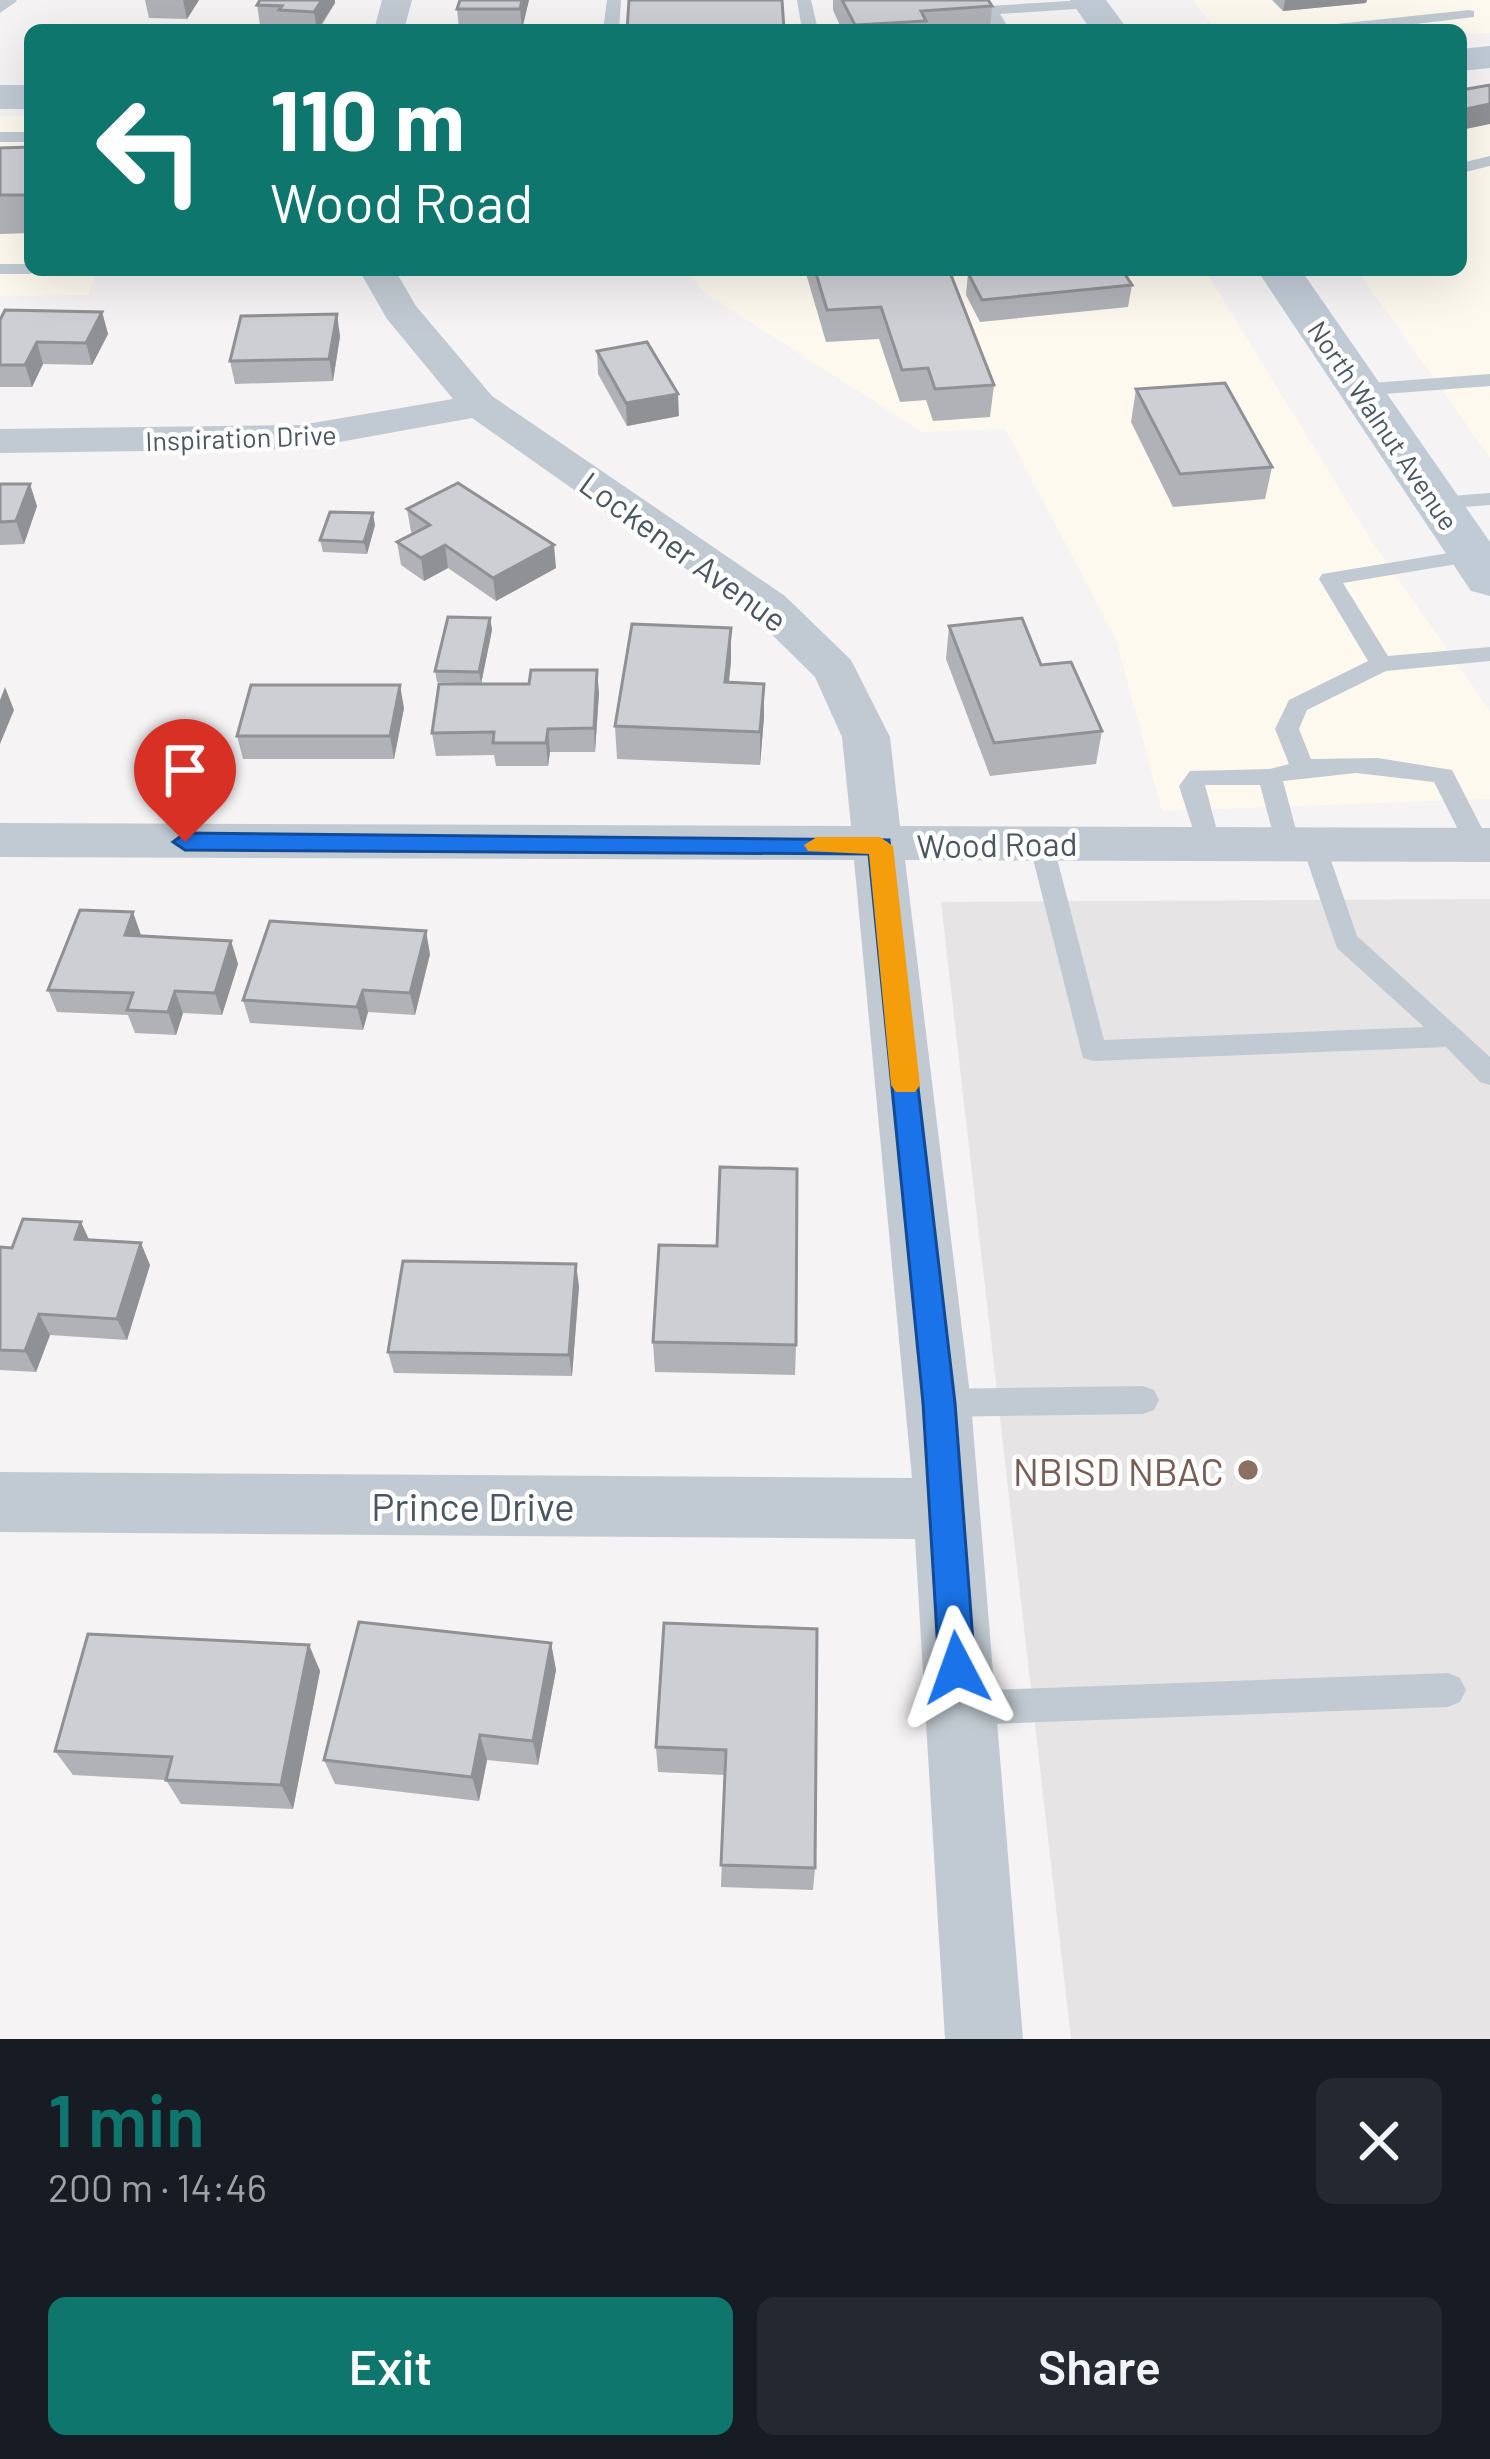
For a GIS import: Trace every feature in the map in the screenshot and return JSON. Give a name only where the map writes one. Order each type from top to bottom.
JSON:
[{"type":"main road","name":"North Walnut Avenue","points":[[1283,276],[1482,568]]},
{"type":"street","name":"Lockener Avenue","points":[[380,276],[400,310],[478,404],[770,606],[836,670],[866,737],[939,1403],[984,2039]]},
{"type":"street","name":"Inspiration Drive","points":[[0,441],[318,437],[422,421],[478,404]]},
{"type":"street","name":"Wood Road","points":[[0,841],[1484,845]]},
{"type":"street","name":"Prince Drive","points":[[0,1502],[945,1509]]},
{"type":"lane","points":[[998,24],[990,10],[1096,11]]},
{"type":"lane","points":[[1358,390],[1490,380]]},
{"type":"lane","points":[[1438,503],[1490,499]]},
{"type":"lane","points":[[1382,664],[1330,579],[1482,568]]},
{"type":"lane","points":[[1302,766],[1287,729],[1297,705],[1382,664],[1490,654]]},
{"type":"lane","points":[[1208,842],[1192,786],[1198,777],[1270,777],[1302,766],[1401,768],[1443,776],[1484,845]]},
{"type":"lane","points":[[1270,777],[1346,941],[1490,1073]]},
{"type":"lane","points":[[1041,843],[1093,1051],[1452,1036]]},
{"type":"lane","points":[[939,1403],[1143,1400]]},
{"type":"lane","points":[[960,1708],[1448,1690]]},
{"type":"shaded area","points":[[1193,0],[1490,0],[1490,33],[1467,33],[1467,24],[1211,24]]},
{"type":"shaded area","points":[[1490,88],[1490,458],[1361,276],[1467,276],[1467,90]]},
{"type":"shaded area","points":[[0,116],[24,116],[24,276],[95,276],[88,295],[0,296]]},
{"type":"shaded area","points":[[690,276],[1209,276],[1371,540],[1490,711],[1490,799],[1162,811],[1116,639],[1005,429],[922,432],[706,294]]},
{"type":"shaded area","name":"NBISD NBAC","points":[[1490,899],[1490,2039],[1071,2039],[941,902]]},
{"type":"building","points":[[260,0],[322,0],[314,12],[257,5]]},
{"type":"building","points":[[460,0],[522,0],[520,9],[457,9]]},
{"type":"building","points":[[629,0],[782,0],[784,24],[627,24]]},
{"type":"building","points":[[842,0],[988,0],[992,6],[921,11],[926,21],[854,24]]},
{"type":"building","points":[[1490,85],[1490,104],[1467,109],[1467,89]]},
{"type":"building","points":[[24,147],[24,195],[0,195],[0,148]]},
{"type":"building","points":[[817,276],[951,276],[994,385],[935,389],[928,368],[902,370],[881,307],[827,310]]},
{"type":"building","points":[[970,276],[1126,276],[1132,285],[982,300]]},
{"type":"building","points":[[5,310],[102,312],[86,343],[37,342],[25,365],[0,365],[0,320]]},
{"type":"building","points":[[337,314],[329,359],[230,361],[241,316]]},
{"type":"building","points":[[647,342],[678,394],[626,403],[597,351]]},
{"type":"building","points":[[1225,383],[1272,467],[1180,474],[1136,389]]},
{"type":"building","points":[[458,483],[554,545],[493,578],[445,545],[421,558],[397,542],[430,525],[407,509]]},
{"type":"building","points":[[0,484],[30,484],[16,521],[0,522]]},
{"type":"building","points":[[330,512],[373,513],[364,542],[320,540]]},
{"type":"building","points":[[448,617],[490,618],[479,672],[435,671]]},
{"type":"building","points":[[1022,618],[1041,665],[1071,662],[1102,731],[994,743],[949,626]]},
{"type":"building","points":[[632,624],[731,628],[725,682],[764,684],[760,732],[615,726]]},
{"type":"building","points":[[531,670],[597,670],[594,728],[548,729],[546,743],[493,743],[494,732],[432,733],[439,684],[529,684]]},
{"type":"building","points":[[251,685],[400,685],[390,736],[237,736]]},
{"type":"building","points":[[80,910],[133,912],[125,935],[231,941],[215,993],[175,991],[168,1012],[127,1010],[133,993],[48,990]]},
{"type":"building","points":[[270,921],[426,931],[410,993],[363,990],[357,1007],[243,1000]]},
{"type":"building","points":[[720,1167],[797,1169],[796,1345],[653,1342],[659,1245],[717,1246]]},
{"type":"building","points":[[23,1219],[81,1222],[75,1239],[141,1243],[117,1319],[39,1314],[25,1351],[0,1350],[0,1247],[12,1248]]},
{"type":"building","points":[[403,1261],[576,1264],[569,1355],[388,1352]]},
{"type":"building","points":[[359,1622],[551,1643],[533,1741],[480,1735],[472,1777],[324,1760]]},
{"type":"building","points":[[664,1623],[817,1629],[815,1868],[721,1865],[726,1750],[656,1747]]},
{"type":"building","points":[[88,1634],[309,1645],[281,1785],[166,1780],[172,1757],[55,1751]]},
{"type":"slow traffic","points":[[817,845],[880,846],[906,1085]]},
{"type":"place","name":"NBISD NBAC","points":[[1248,1470]]},
{"type":"route","points":[[185,842],[880,846],[939,1403],[957,1668]]}]
